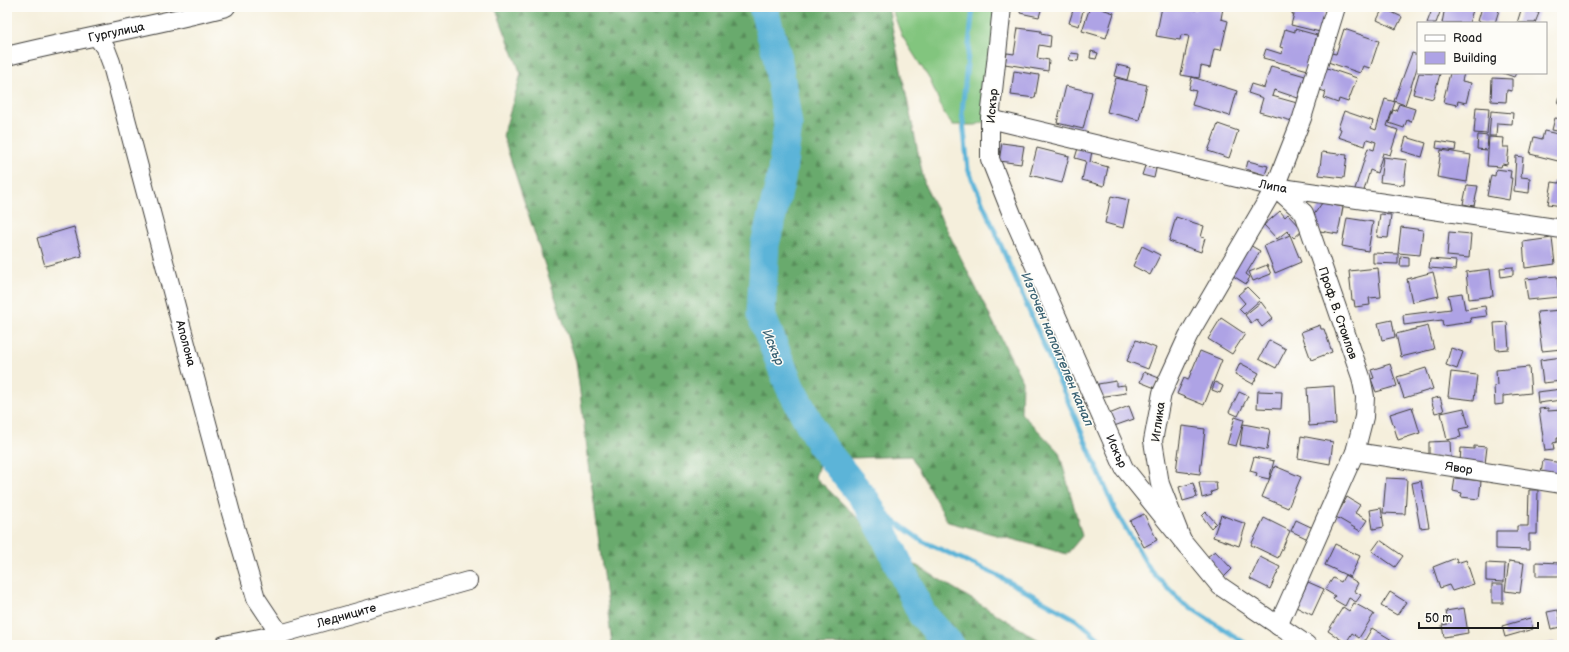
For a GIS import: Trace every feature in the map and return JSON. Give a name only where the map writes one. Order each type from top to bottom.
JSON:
[{"type":"street","name":"Гургулица","points":[[7,56],[68,41],[97,37],[226,7]]},
{"type":"street","name":"Искър","points":[[1002,7],[990,119],[990,159],[1013,217],[1107,433],[1124,468],[1182,540]]},
{"type":"street","points":[[1274,187],[1302,118],[1336,7]]},
{"type":"street","name":"Аполона","points":[[97,37],[106,49],[111,62],[231,513],[256,598],[279,639]]},
{"type":"street","name":"Липа","points":[[990,119],[1274,187],[1562,229]]},
{"type":"street","name":"Проф. В. Стоилов","points":[[1274,187],[1304,213],[1361,377],[1365,398],[1364,417],[1355,452],[1278,626]]},
{"type":"street","name":"Иглика","points":[[1274,187],[1188,336],[1162,393],[1153,441],[1160,484],[1182,540],[1220,586],[1307,645]]},
{"type":"street","name":"Явор","points":[[1355,452],[1562,484]]},
{"type":"street","name":"Ледниците","points":[[224,645],[279,639],[468,581]]},
{"type":"green space","points":[[495,7],[888,7],[925,186],[1022,380],[1021,413],[1059,452],[1082,536],[1067,554],[948,522],[911,456],[821,459],[815,477],[891,550],[1047,645],[612,645],[576,361],[503,136],[521,74]]},
{"type":"green space","points":[[891,7],[1002,7],[990,119],[976,125],[953,125],[944,113],[930,80],[902,36]]},
{"type":"building","points":[[1021,7],[1042,7],[1039,17],[1020,13]]},
{"type":"building","points":[[1074,7],[1084,7],[1079,26],[1069,23]]},
{"type":"building","points":[[1090,7],[1096,7],[1114,13],[1106,38],[1082,31]]},
{"type":"building","points":[[1162,7],[1180,7],[1196,10],[1197,7],[1223,8],[1221,19],[1228,21],[1221,50],[1214,49],[1210,68],[1201,66],[1199,78],[1181,75],[1189,36],[1181,35],[1180,40],[1156,36]]},
{"type":"building","points":[[1293,7],[1326,7],[1320,32],[1291,25],[1294,14],[1292,14]]},
{"type":"building","points":[[1433,7],[1442,7],[1436,22],[1427,22]]},
{"type":"building","points":[[1445,7],[1474,7],[1469,22],[1442,22]]},
{"type":"building","points":[[1482,7],[1500,7],[1495,22],[1478,21]]},
{"type":"building","points":[[1522,7],[1539,13],[1535,22],[1517,22]]},
{"type":"building","points":[[1383,8],[1402,17],[1396,29],[1377,20]]},
{"type":"building","points":[[1018,28],[1041,31],[1041,34],[1051,36],[1050,47],[1039,45],[1037,58],[1049,60],[1048,71],[1005,64],[1007,53],[1014,54]]},
{"type":"building","points":[[1285,29],[1295,32],[1295,29],[1317,35],[1308,70],[1263,58],[1266,49],[1282,54],[1283,48],[1280,47]]},
{"type":"building","points":[[1344,29],[1379,41],[1370,68],[1363,66],[1360,73],[1328,62],[1331,53],[1336,54]]},
{"type":"building","points":[[1091,51],[1098,53],[1096,59],[1090,58]]},
{"type":"building","points":[[1071,53],[1079,54],[1078,61],[1069,60]]},
{"type":"building","points":[[1412,53],[1417,55],[1417,68],[1405,105],[1394,101]]},
{"type":"building","points":[[1117,65],[1130,68],[1127,80],[1114,76]]},
{"type":"building","points":[[1271,66],[1305,76],[1298,98],[1274,90],[1272,96],[1297,103],[1292,121],[1259,112],[1263,98],[1248,93],[1251,84],[1264,88]]},
{"type":"building","points":[[1324,67],[1357,78],[1348,102],[1339,99],[1338,103],[1324,98],[1326,92],[1317,89]]},
{"type":"building","points":[[1014,71],[1039,75],[1035,98],[1011,95]]},
{"type":"building","points":[[1419,74],[1440,74],[1433,99],[1413,94]]},
{"type":"building","points":[[1450,74],[1464,74],[1462,81],[1471,83],[1466,103],[1458,101],[1457,105],[1443,102]]},
{"type":"building","points":[[1506,74],[1516,74],[1514,77]]},
{"type":"building","points":[[1192,77],[1237,91],[1230,116],[1192,105],[1196,91],[1189,89]]},
{"type":"building","points":[[1116,78],[1147,85],[1139,120],[1107,112]]},
{"type":"building","points":[[1492,78],[1512,79],[1512,91],[1507,90],[1506,102],[1491,101]]},
{"type":"building","points":[[1066,86],[1092,92],[1083,129],[1057,123]]},
{"type":"building","points":[[1562,90],[1562,105],[1558,104]]},
{"type":"building","points":[[1385,99],[1395,102],[1387,126],[1398,130],[1390,155],[1383,153],[1377,173],[1370,170],[1363,194],[1354,192],[1368,148],[1374,150],[1376,142],[1367,139],[1365,146],[1338,137],[1341,129],[1338,128],[1344,111],[1373,121],[1371,128],[1376,130]]},
{"type":"building","points":[[1399,104],[1415,109],[1411,122],[1407,120],[1404,128],[1389,123],[1393,110],[1396,111]]},
{"type":"building","points":[[1476,107],[1489,108],[1487,134],[1474,133]]},
{"type":"building","points":[[1491,111],[1513,113],[1512,124],[1497,123],[1496,136],[1489,136]]},
{"type":"building","points":[[1555,118],[1562,119],[1562,132],[1552,130]]},
{"type":"building","points":[[1218,124],[1238,131],[1229,158],[1208,151]]},
{"type":"building","points":[[1544,131],[1558,134],[1557,138],[1562,140],[1562,162],[1530,154],[1534,137],[1542,139]]},
{"type":"building","points":[[1478,135],[1488,136],[1487,150],[1477,149]]},
{"type":"building","points":[[1406,137],[1426,143],[1422,157],[1402,151]]},
{"type":"building","points":[[1489,137],[1504,138],[1503,147],[1509,147],[1507,165],[1502,164],[1501,167],[1487,166]]},
{"type":"building","points":[[1437,141],[1456,144],[1455,151],[1436,148]]},
{"type":"building","points":[[1002,143],[1024,146],[1021,164],[999,161]]},
{"type":"building","points":[[1037,148],[1069,156],[1062,183],[1030,175]]},
{"type":"building","points":[[1078,148],[1092,151],[1090,162],[1108,167],[1104,186],[1082,180],[1086,161],[1075,158]]},
{"type":"building","points":[[1441,150],[1471,155],[1467,182],[1437,177]]},
{"type":"building","points":[[1322,152],[1347,155],[1344,178],[1319,175]]},
{"type":"building","points":[[1516,156],[1523,157],[1521,177],[1530,178],[1529,193],[1514,191]]},
{"type":"building","points":[[1383,157],[1407,160],[1404,185],[1380,182]]},
{"type":"building","points":[[1248,161],[1268,166],[1265,175],[1246,169]]},
{"type":"building","points":[[1145,166],[1156,169],[1154,178],[1142,175]]},
{"type":"building","points":[[1496,169],[1511,171],[1510,178],[1512,178],[1509,200],[1487,196],[1491,175],[1495,176]]},
{"type":"building","points":[[1561,177],[1562,206],[1548,204],[1552,182],[1559,183]]},
{"type":"building","points":[[1467,185],[1478,186],[1474,206],[1463,204]]},
{"type":"building","points":[[1111,196],[1129,200],[1123,228],[1105,223]]},
{"type":"building","points":[[1322,203],[1343,207],[1338,234],[1320,231],[1313,216]]},
{"type":"building","points":[[1280,211],[1285,217],[1288,214],[1303,230],[1294,238],[1287,231],[1277,239],[1264,225]]},
{"type":"building","points":[[1380,214],[1391,215],[1388,238],[1377,237]]},
{"type":"building","points":[[1176,217],[1204,226],[1201,237],[1205,238],[1201,252],[1169,241]]},
{"type":"building","points":[[1347,218],[1373,222],[1368,251],[1342,246]]},
{"type":"building","points":[[74,227],[82,256],[45,266],[37,238]]},
{"type":"building","points":[[1401,227],[1423,230],[1420,255],[1398,253]]},
{"type":"building","points":[[1449,232],[1471,234],[1469,258],[1447,256]]},
{"type":"building","points":[[1290,235],[1301,262],[1275,273],[1264,246]]},
{"type":"building","points":[[1552,238],[1555,264],[1525,268],[1523,242]]},
{"type":"building","points":[[1248,244],[1260,251],[1246,274],[1250,277],[1246,284],[1230,274]]},
{"type":"building","points":[[1142,246],[1160,255],[1150,275],[1133,266]]},
{"type":"building","points":[[1373,253],[1398,254],[1398,264],[1373,263]]},
{"type":"building","points":[[1401,256],[1409,257],[1409,266],[1400,266]]},
{"type":"building","points":[[1430,259],[1456,261],[1455,270],[1429,268]]},
{"type":"building","points":[[1267,265],[1271,274],[1253,281],[1249,272]]},
{"type":"building","points":[[1513,267],[1513,275],[1501,277],[1500,268]]},
{"type":"building","points":[[1378,268],[1381,297],[1369,298],[1370,305],[1355,307],[1354,300],[1352,300],[1349,271]]},
{"type":"building","points":[[1490,269],[1493,296],[1469,299],[1466,272]]},
{"type":"building","points":[[1433,272],[1439,296],[1412,302],[1407,279]]},
{"type":"building","points":[[1557,276],[1559,297],[1528,300],[1525,279]]},
{"type":"building","points":[[1247,287],[1260,300],[1244,314],[1239,309],[1245,303],[1238,295]]},
{"type":"building","points":[[1462,293],[1465,309],[1485,306],[1487,316],[1470,318],[1471,322],[1443,326],[1442,320],[1404,325],[1403,315],[1451,309],[1448,295]]},
{"type":"building","points":[[1261,302],[1273,318],[1262,327],[1256,319],[1251,323],[1245,315]]},
{"type":"building","points":[[1561,310],[1562,349],[1542,351],[1537,312]]},
{"type":"building","points":[[1221,318],[1245,334],[1232,354],[1208,339]]},
{"type":"building","points":[[1392,320],[1395,337],[1382,340],[1378,323]]},
{"type":"building","points":[[1507,322],[1509,349],[1496,350],[1494,323]]},
{"type":"building","points":[[1320,325],[1321,329],[1324,329],[1332,352],[1311,360],[1301,332]]},
{"type":"building","points":[[1428,326],[1434,349],[1401,357],[1396,334]]},
{"type":"building","points":[[1136,340],[1156,348],[1148,369],[1127,361]]},
{"type":"building","points":[[1269,340],[1286,349],[1276,368],[1259,359]]},
{"type":"building","points":[[1451,348],[1463,352],[1457,369],[1446,365]]},
{"type":"building","points":[[1200,351],[1222,360],[1204,405],[1177,394],[1184,378],[1188,380]]},
{"type":"building","points":[[1562,357],[1562,381],[1543,383],[1540,360]]},
{"type":"building","points":[[1240,363],[1259,373],[1253,384],[1235,374]]},
{"type":"building","points":[[1390,364],[1397,386],[1376,392],[1371,379],[1374,378],[1371,370]]},
{"type":"building","points":[[1529,367],[1531,393],[1503,396],[1503,404],[1495,405],[1494,386],[1497,385],[1496,370]]},
{"type":"building","points":[[1426,368],[1433,389],[1404,398],[1397,377]]},
{"type":"building","points":[[1144,372],[1159,378],[1155,388],[1140,382]]},
{"type":"building","points":[[1451,372],[1477,375],[1474,400],[1448,397]]},
{"type":"building","points":[[1116,381],[1116,386],[1125,385],[1126,393],[1099,397],[1098,384]]},
{"type":"building","points":[[1215,382],[1223,386],[1220,393],[1212,390]]},
{"type":"building","points":[[1334,386],[1336,424],[1309,426],[1307,388]]},
{"type":"building","points":[[1562,389],[1562,400],[1538,403],[1537,392]]},
{"type":"building","points":[[1258,391],[1282,392],[1281,409],[1257,408]]},
{"type":"building","points":[[1239,392],[1248,396],[1238,416],[1229,412]]},
{"type":"building","points":[[1440,397],[1444,411],[1435,413],[1431,399]]},
{"type":"building","points":[[1129,406],[1134,419],[1114,426],[1109,414]]},
{"type":"building","points":[[1412,407],[1420,433],[1398,440],[1390,414]]},
{"type":"building","points":[[1464,408],[1469,427],[1459,429],[1461,437],[1447,440],[1441,413]]},
{"type":"building","points":[[1548,408],[1548,411],[1562,410],[1562,438],[1557,438],[1557,442],[1553,443],[1554,450],[1545,451],[1539,409]]},
{"type":"building","points":[[1235,417],[1244,420],[1236,446],[1227,444]]},
{"type":"building","points":[[1243,424],[1270,429],[1267,450],[1240,445]]},
{"type":"building","points":[[1182,426],[1205,429],[1200,474],[1176,471]]},
{"type":"building","points":[[1301,436],[1333,442],[1330,464],[1298,458]]},
{"type":"building","points":[[1450,441],[1451,460],[1429,456],[1429,442]]},
{"type":"building","points":[[1474,446],[1487,447],[1485,464],[1460,462],[1461,448],[1474,449]]},
{"type":"building","points":[[1254,457],[1274,461],[1269,479],[1256,476],[1257,473],[1250,471]]},
{"type":"building","points":[[1543,460],[1562,463],[1562,478],[1541,474]]},
{"type":"building","points":[[1275,466],[1301,477],[1288,508],[1262,497]]},
{"type":"building","points":[[1386,478],[1407,479],[1405,514],[1383,513]]},
{"type":"building","points":[[1455,478],[1481,481],[1479,499],[1461,497],[1462,493],[1453,491]]},
{"type":"building","points":[[1421,481],[1429,527],[1420,528],[1412,483]]},
{"type":"building","points":[[1199,482],[1216,482],[1217,490],[1211,492],[1212,495],[1202,498]]},
{"type":"building","points":[[1193,483],[1197,497],[1183,501],[1179,487]]},
{"type":"building","points":[[1529,490],[1538,490],[1537,534],[1529,534],[1529,550],[1496,549],[1496,531],[1517,531],[1517,526],[1528,526]]},
{"type":"building","points":[[1347,497],[1360,505],[1355,513],[1367,520],[1360,531],[1336,517]]},
{"type":"building","points":[[1381,508],[1384,527],[1373,529],[1370,510]]},
{"type":"building","points":[[1206,512],[1216,523],[1211,528],[1202,516]]},
{"type":"building","points":[[1144,514],[1157,540],[1144,547],[1130,521]]},
{"type":"building","points":[[1221,515],[1246,524],[1239,546],[1213,537]]},
{"type":"building","points":[[1264,518],[1290,531],[1278,558],[1251,545]]},
{"type":"building","points":[[1296,520],[1313,528],[1308,539],[1291,531]]},
{"type":"building","points":[[1380,540],[1403,556],[1395,567],[1372,551]]},
{"type":"building","points":[[1335,544],[1360,556],[1350,577],[1325,565]]},
{"type":"building","points":[[1215,551],[1232,569],[1224,577],[1207,557]]},
{"type":"building","points":[[1260,557],[1280,567],[1270,589],[1250,579]]},
{"type":"building","points":[[1456,558],[1457,563],[1466,560],[1474,584],[1452,591],[1449,585],[1440,588],[1433,567]]},
{"type":"building","points":[[1509,561],[1524,563],[1520,593],[1505,591]]},
{"type":"building","points":[[1536,562],[1561,563],[1560,576],[1536,576]]},
{"type":"building","points":[[1486,563],[1505,564],[1504,582],[1486,581]]},
{"type":"building","points":[[1345,575],[1358,583],[1354,591],[1361,595],[1356,602],[1349,598],[1345,606],[1333,599],[1335,596],[1325,590],[1333,578],[1341,582]]},
{"type":"building","points":[[1308,582],[1324,589],[1312,615],[1296,607]]},
{"type":"building","points":[[1492,584],[1503,584],[1503,603],[1492,603]]},
{"type":"building","points":[[1390,592],[1406,602],[1397,615],[1381,606]]},
{"type":"building","points":[[1561,602],[1562,613],[1559,613]]},
{"type":"building","points":[[1354,603],[1374,614],[1359,638],[1352,633],[1346,643],[1328,631],[1343,607],[1349,611]]},
{"type":"building","points":[[1464,608],[1468,633],[1444,637],[1442,625],[1448,624],[1446,611]]},
{"type":"building","points":[[1558,610],[1561,627],[1551,629],[1547,612]]},
{"type":"building","points":[[1530,618],[1533,629],[1505,637],[1502,626]]},
{"type":"building","points":[[1372,628],[1392,640],[1389,645],[1362,645]]},
{"type":"building","points":[[1554,642],[1555,645],[1543,645],[1543,644]]},
{"type":"waterway","name":"Искър","points":[[763,7],[777,55],[788,125],[781,179],[765,244],[761,315],[790,387],[821,445],[866,501],[883,531],[922,614],[950,645]]},
{"type":"waterway","name":"Източен напоителен канал","points":[[973,7],[962,112],[968,169],[1115,510],[1151,571],[1182,602],[1248,645]]},
{"type":"waterway","points":[[866,501],[922,541],[995,574],[1077,620],[1106,645]]}]
